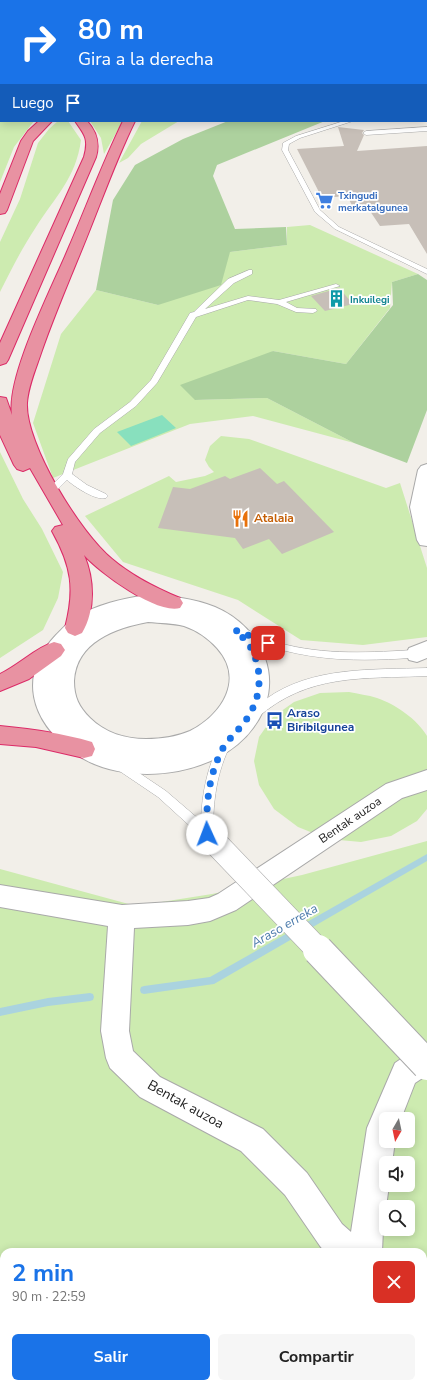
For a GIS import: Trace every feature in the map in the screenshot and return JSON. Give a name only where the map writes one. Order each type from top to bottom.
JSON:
[{"type":"highway","points":[[0,360],[94,150],[90,131],[82,122]]},
{"type":"highway","points":[[129,122],[105,173],[45,321],[25,378],[19,407],[26,440],[38,471],[82,540],[104,564],[135,585],[173,603]]},
{"type":"highway","points":[[0,210],[8,194],[25,145],[32,134],[42,124]]},
{"type":"highway","points":[[0,402],[7,432],[18,455],[77,558],[82,585],[79,613],[75,628]]},
{"type":"highway","points":[[0,683],[21,673],[54,650]]},
{"type":"highway","points":[[0,735],[36,738],[84,749]]},
{"type":"street","points":[[426,477],[418,507],[427,540]]},
{"type":"street","points":[[173,603],[147,602],[121,606],[96,615],[75,628],[54,650],[47,664],[43,695],[48,710],[56,724],[67,738],[98,756],[113,761],[137,765],[162,764],[194,757],[209,751],[235,732],[253,709],[259,692],[260,675],[255,658],[247,643],[228,634],[206,628],[189,620],[170,616],[148,615],[126,619],[106,626],[88,637],[79,645],[66,666],[63,679],[63,692],[67,704],[74,716],[83,726],[97,736],[120,745],[140,748],[160,748],[180,744],[198,737],[213,728],[225,716],[234,703],[239,690],[240,675],[237,662],[230,649],[228,634],[217,617],[196,608],[173,603]]},
{"type":"street","name":"Bentak auzoa","points":[[0,896],[122,917],[188,913],[210,909],[227,902],[394,791],[427,780]]},
{"type":"street","points":[[207,834],[427,1065]]},
{"type":"street","name":"Bentak auzoa","points":[[122,917],[115,1031],[120,1058],[150,1087],[252,1140],[296,1184],[332,1235],[344,1248]]},
{"type":"street","points":[[366,1248],[367,1229],[382,1128],[405,1073],[427,1058]]},
{"type":"lane","points":[[347,122],[298,137],[286,143],[286,150],[317,211],[337,228],[427,272]]},
{"type":"lane","points":[[366,133],[427,129]]},
{"type":"lane","points":[[51,491],[67,475],[71,461],[97,431],[133,404],[154,381],[193,315],[231,281],[249,272]]},
{"type":"lane","points":[[280,302],[336,286]]},
{"type":"lane","points":[[193,315],[248,298],[280,302],[296,310],[313,311]]},
{"type":"lane","points":[[67,475],[79,485],[103,496]]},
{"type":"lane","points":[[228,634],[314,654],[354,657],[424,652]]},
{"type":"lane","points":[[207,834],[206,808],[209,784],[220,753],[235,732],[259,710],[278,696],[310,682],[353,676],[427,672]]},
{"type":"lane","points":[[113,761],[162,794],[207,834]]},
{"type":"green space","points":[[0,122],[33,122],[14,147],[0,182]]},
{"type":"green space","points":[[57,122],[69,122],[81,140],[75,165],[64,186],[26,243],[0,292],[0,242],[20,199],[38,143]]},
{"type":"green space","points":[[91,122],[122,122],[104,154],[101,138]]},
{"type":"green space","points":[[141,122],[177,122],[141,144],[128,158],[119,163]]},
{"type":"green space","points":[[226,122],[323,122],[217,165],[213,176],[235,229],[286,227],[287,245],[230,252],[221,285],[158,305],[96,290],[113,200],[135,165],[183,139]]},
{"type":"green space","points":[[310,225],[418,274],[392,282],[390,308],[346,364],[273,351],[195,400],[267,398],[354,443],[253,416],[190,424],[53,478],[33,423],[61,334],[96,290],[158,305],[230,252],[287,245],[287,227]]},
{"type":"green space","points":[[418,274],[427,280],[427,410],[407,463],[354,443],[267,398],[195,400],[180,385],[273,351],[346,364],[393,305],[392,282]]},
{"type":"green space","points":[[162,415],[176,428],[131,446],[117,432]]},
{"type":"green space","points":[[221,436],[249,439],[386,488],[400,483],[427,568],[427,637],[363,645],[301,640],[238,600],[123,562],[85,516],[169,476],[176,482],[205,476],[214,472],[205,460],[210,446]]},
{"type":"green space","points":[[0,452],[23,499],[42,529],[63,572],[58,598],[43,630],[0,658]]},
{"type":"green space","points":[[349,692],[374,697],[391,704],[412,718],[427,736],[427,809],[417,821],[391,836],[361,842],[328,839],[298,827],[274,809],[259,785],[254,761],[259,737],[273,717],[294,702],[320,693]]},
{"type":"green space","points":[[427,841],[427,1248],[0,1248],[0,869],[136,906],[212,894],[302,875]]},
{"type":"building","points":[[338,127],[364,130],[362,133],[364,135],[357,151],[427,146],[427,254],[409,224],[380,226],[368,208],[354,209],[347,196],[322,198],[297,149],[344,146]]},
{"type":"building","name":"Inkuilegi","points":[[339,288],[353,304],[325,311],[311,296]]},
{"type":"building","name":"Atalaia","points":[[260,468],[277,484],[284,481],[334,532],[282,554],[269,539],[243,549],[235,538],[158,528],[173,487],[190,489],[225,476],[230,479]]},
{"type":"waterway","name":"Araso erreka","points":[[144,990],[211,981],[427,857]]},
{"type":"waterway","name":"Araso erreka","points":[[0,1012],[48,1002],[90,997]]},
{"type":"place","name":"Txingudi merkatalgunea","points":[[325,201]]},
{"type":"place","name":"Inkuilegi","points":[[337,299]]},
{"type":"place","name":"Atalaia","points":[[241,518]]},
{"type":"place","name":"Araso Biribilgunea","points":[[274,720]]},
{"type":"route","points":[[207,834],[206,808],[209,784],[214,768],[228,739],[243,725],[253,709],[259,692],[260,675],[255,658],[247,643],[235,630],[268,643]]}]
